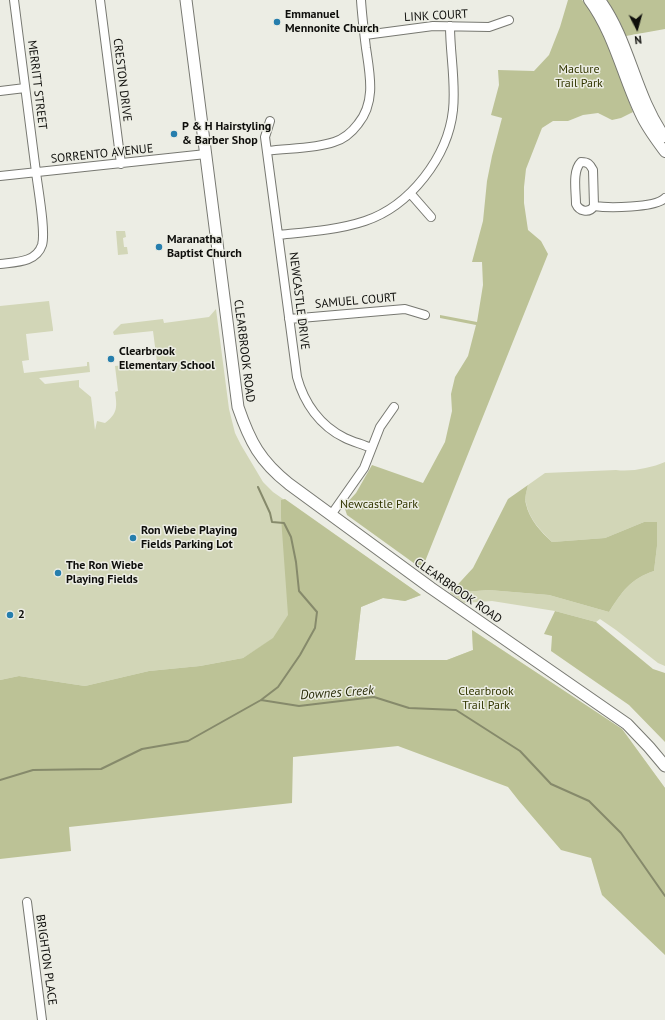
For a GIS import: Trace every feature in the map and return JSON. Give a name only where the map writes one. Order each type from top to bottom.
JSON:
[{"type":"main road","name":"CLEARBROOK ROAD","points":[[186,0],[238,407],[251,440],[266,464],[289,484],[431,588],[626,724],[649,747],[665,766]]},
{"type":"street","name":"MERRITT STREET","points":[[0,264],[26,260],[34,256],[42,245],[43,236],[43,225],[14,0]]},
{"type":"street","name":"CRESTON DRIVE","points":[[100,0],[121,164]]},
{"type":"street","points":[[267,151],[334,142],[344,137],[362,120],[367,110],[371,82],[360,0]]},
{"type":"street","points":[[590,0],[607,28],[640,114],[665,152]]},
{"type":"street","points":[[600,0],[621,38],[648,109],[665,137]]},
{"type":"street","name":"LINK COURT","points":[[365,35],[433,26],[489,26],[509,20]]},
{"type":"street","points":[[278,235],[340,227],[366,220],[389,209],[410,194],[420,183],[428,173],[442,149],[453,112],[453,70],[450,26]]},
{"type":"street","points":[[0,91],[25,88]]},
{"type":"street","name":"NEWCASTLE DRIVE","points":[[270,120],[266,137],[267,151],[297,377],[306,401],[330,430],[345,438],[371,448]]},
{"type":"street","name":"SORRENTO AVENUE","points":[[0,176],[206,154]]},
{"type":"street","points":[[581,162],[586,162],[593,170],[594,206],[590,210],[581,210],[576,204],[576,172],[577,166],[581,162]]},
{"type":"street","points":[[410,194],[431,217]]},
{"type":"street","points":[[594,206],[608,208],[656,204],[665,198]]},
{"type":"street","name":"SAMUEL COURT","points":[[289,319],[405,308],[425,315]]},
{"type":"street","points":[[331,515],[364,468],[380,427],[394,407]]},
{"type":"street","name":"BRIGHTON PLACE","points":[[27,902],[42,1020]]},
{"type":"green space","name":"Maclure Trail Park","points":[[568,0],[582,0],[598,23],[612,53],[633,112],[621,118],[612,120],[598,113],[583,115],[568,121],[553,121],[542,128],[526,169],[524,203],[528,230],[541,241],[548,254],[422,569],[347,515],[344,506],[356,493],[372,465],[423,483],[445,442],[452,411],[451,394],[455,377],[468,356],[476,325],[440,318],[440,315],[477,322],[483,285],[482,262],[472,262],[483,221],[487,181],[502,118],[491,115],[499,85],[498,70],[534,71],[549,55],[560,27]]},
{"type":"green space","name":"Maclure Trail Park","points":[[607,0],[665,0],[665,29],[626,36],[619,20]]},
{"type":"green space","points":[[116,231],[125,231],[126,237],[123,238],[124,247],[127,247],[128,254],[118,255]]},
{"type":"green space","name":"Clearbrook Trail Park","points":[[49,301],[53,331],[26,334],[29,360],[22,361],[24,373],[87,366],[87,362],[89,362],[90,372],[39,378],[45,384],[79,380],[79,387],[91,397],[95,430],[97,421],[105,423],[116,409],[115,392],[118,391],[115,366],[157,362],[153,331],[114,335],[113,332],[121,324],[163,319],[164,323],[209,317],[216,309],[229,409],[235,433],[263,482],[273,492],[421,595],[405,601],[383,598],[361,607],[355,660],[447,660],[473,650],[472,630],[622,729],[665,788],[517,762],[273,639],[243,658],[200,666],[149,671],[85,686],[19,676],[0,680],[0,306]]},
{"type":"green space","points":[[665,462],[665,666],[658,663],[600,619],[596,622],[555,611],[492,601],[464,603],[450,593],[489,590],[549,595],[609,612],[627,587],[639,578],[654,571],[657,546],[657,523],[644,522],[605,538],[552,542],[540,529],[530,514],[525,501],[528,485],[545,473],[634,470],[647,468]]},
{"type":"green space","points":[[528,485],[525,502],[530,515],[536,525],[552,542],[605,538],[644,522],[657,522],[657,546],[654,571],[639,578],[627,587],[609,612],[549,595],[489,590],[450,593],[473,568],[508,499]]},
{"type":"green space","name":"Clearbrook Trail Park","points":[[285,499],[421,595],[405,601],[383,598],[361,607],[355,660],[447,660],[473,650],[472,630],[622,729],[665,788],[665,955],[602,895],[591,858],[561,850],[508,787],[398,746],[293,757],[292,803],[69,827],[71,851],[0,859],[0,680],[19,676],[85,686],[149,671],[200,666],[243,658],[273,638],[288,615],[281,517],[281,500]]},
{"type":"green space","points":[[555,611],[596,622],[653,669],[665,673],[665,742],[629,705],[551,651],[552,636],[544,634]]},
{"type":"waterway","points":[[258,487],[270,513],[272,522],[284,523],[291,537],[296,562],[299,591],[317,612],[315,628],[300,655],[278,687],[261,700]]},
{"type":"waterway","name":"Downes Creek","points":[[0,780],[33,770],[101,769],[142,749],[188,741],[261,700],[299,706],[374,697],[409,708],[456,710],[520,751],[551,784],[589,801],[621,833],[665,896]]},
{"type":"place","name":"Emmanuel Mennonite Church","points":[[277,22]]},
{"type":"place","name":"P & H Hairstyling & Barber Shop","points":[[174,134]]},
{"type":"place","name":"Maranatha Baptist Church","points":[[159,247]]},
{"type":"place","name":"Clearbrook Elementary School","points":[[111,359]]},
{"type":"place","name":"Ron Wiebe Playing Fields Parking Lot","points":[[133,538]]},
{"type":"place","name":"The Ron Wiebe Playing Fields","points":[[58,573]]},
{"type":"place","name":"2","points":[[10,615]]},
{"type":"park label","name":"Newcastle Park","points":[[379,505]]}]
